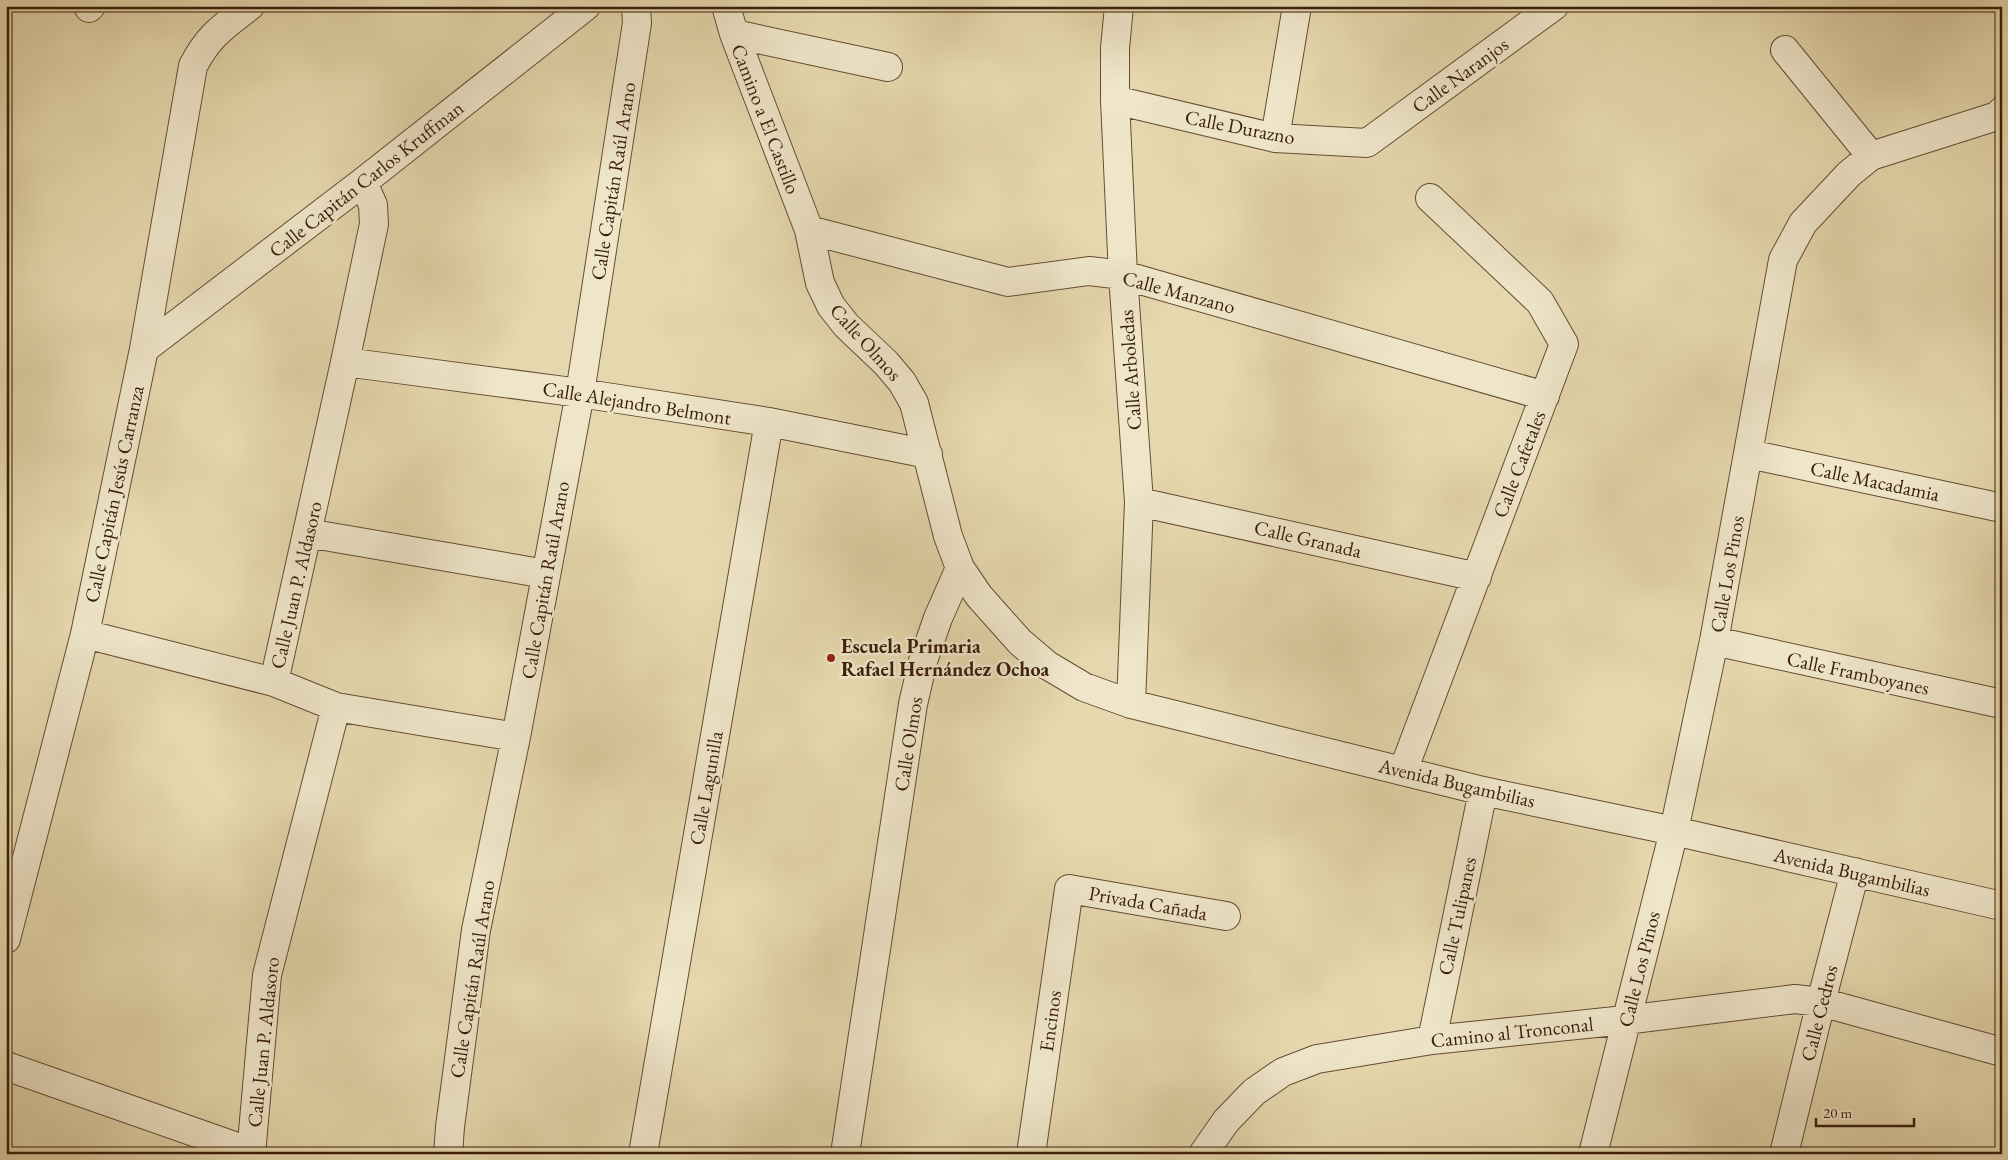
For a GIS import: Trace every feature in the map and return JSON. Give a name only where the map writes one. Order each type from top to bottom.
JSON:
[{"type":"street","name":"Calle Capitán Jesús Carranza","points":[[6,939],[85,634],[144,349],[193,66],[203,46],[217,31],[250,6]]},
{"type":"street","name":"Calle Capitán Carlos Kruffman","points":[[144,349],[364,182],[586,6]]},
{"type":"street","name":"Calle Capitán Raúl Arano","points":[[448,1154],[476,930],[516,737],[580,393],[638,23],[636,6]]},
{"type":"street","name":"Camino a El Castillo","points":[[726,6],[734,34],[809,230]]},
{"type":"street","name":"Calle Arboledas","points":[[1119,6],[1115,48],[1115,100],[1123,274],[1139,502],[1131,704]]},
{"type":"street","points":[[1275,138],[1297,6]]},
{"type":"street","name":"Calle Naranjos","points":[[1367,143],[1554,6]]},
{"type":"street","points":[[734,34],[888,67]]},
{"type":"street","points":[[1785,50],[1871,156]]},
{"type":"street","name":"Calle Durazno","points":[[1115,100],[1275,138],[1367,143]]},
{"type":"street","name":"Calle Los Pinos","points":[[1592,1154],[1674,832],[1714,641],[1783,260],[1803,223],[1849,174],[1871,156],[1997,116],[2002,111]]},
{"type":"street","name":"Calle Juan P. Aldasoro","points":[[251,1153],[267,975],[336,707],[274,682],[374,224],[372,205],[364,182]]},
{"type":"street","name":"Calle Cafetales","points":[[1403,771],[1564,344],[1540,302],[1430,198]]},
{"type":"street","name":"Calle Manzano","points":[[809,230],[1008,282],[1089,271],[1123,274],[1545,396]]},
{"type":"street","name":"Calle Olmos","points":[[809,230],[820,283],[830,306],[846,325],[886,362],[902,382],[914,403],[948,536],[960,568],[938,618],[923,661],[913,704],[845,1154]]},
{"type":"street","name":"Calle Alejandro Belmont","points":[[345,362],[580,393],[769,422],[928,454]]},
{"type":"street","name":"Calle Lagunilla","points":[[644,1154],[769,422]]},
{"type":"street","name":"Calle Macadamia","points":[[1749,454],[2002,508]]},
{"type":"street","name":"Calle Granada","points":[[1139,502],[1477,577]]},
{"type":"street","points":[[307,533],[546,574]]},
{"type":"street","name":"Avenida Bugambilias","points":[[960,568],[978,596],[1020,642],[1047,665],[1084,687],[1131,704],[1483,791],[2002,906]]},
{"type":"street","points":[[85,634],[274,682]]},
{"type":"street","name":"Calle Framboyanes","points":[[1714,641],[2002,704]]},
{"type":"street","points":[[336,707],[516,737]]},
{"type":"street","name":"Calle Tulipanes","points":[[1432,1040],[1483,791]]},
{"type":"street","name":"Calle Cedros","points":[[1784,1154],[1855,872]]},
{"type":"street","name":"Privada Cañada","points":[[1069,889],[1226,916]]},
{"type":"street","name":"Encinos","points":[[1031,1154],[1069,889]]},
{"type":"street","name":"Camino al Tronconal","points":[[1203,1154],[1226,1121],[1254,1092],[1283,1072],[1317,1059],[1432,1040],[1625,1020],[1795,999],[1821,1002],[2002,1052]]},
{"type":"street","points":[[6,1066],[251,1153]]},
{"type":"place","name":"Escuela Primaria Rafael Hernández Ochoa","points":[[831,658]]}]
